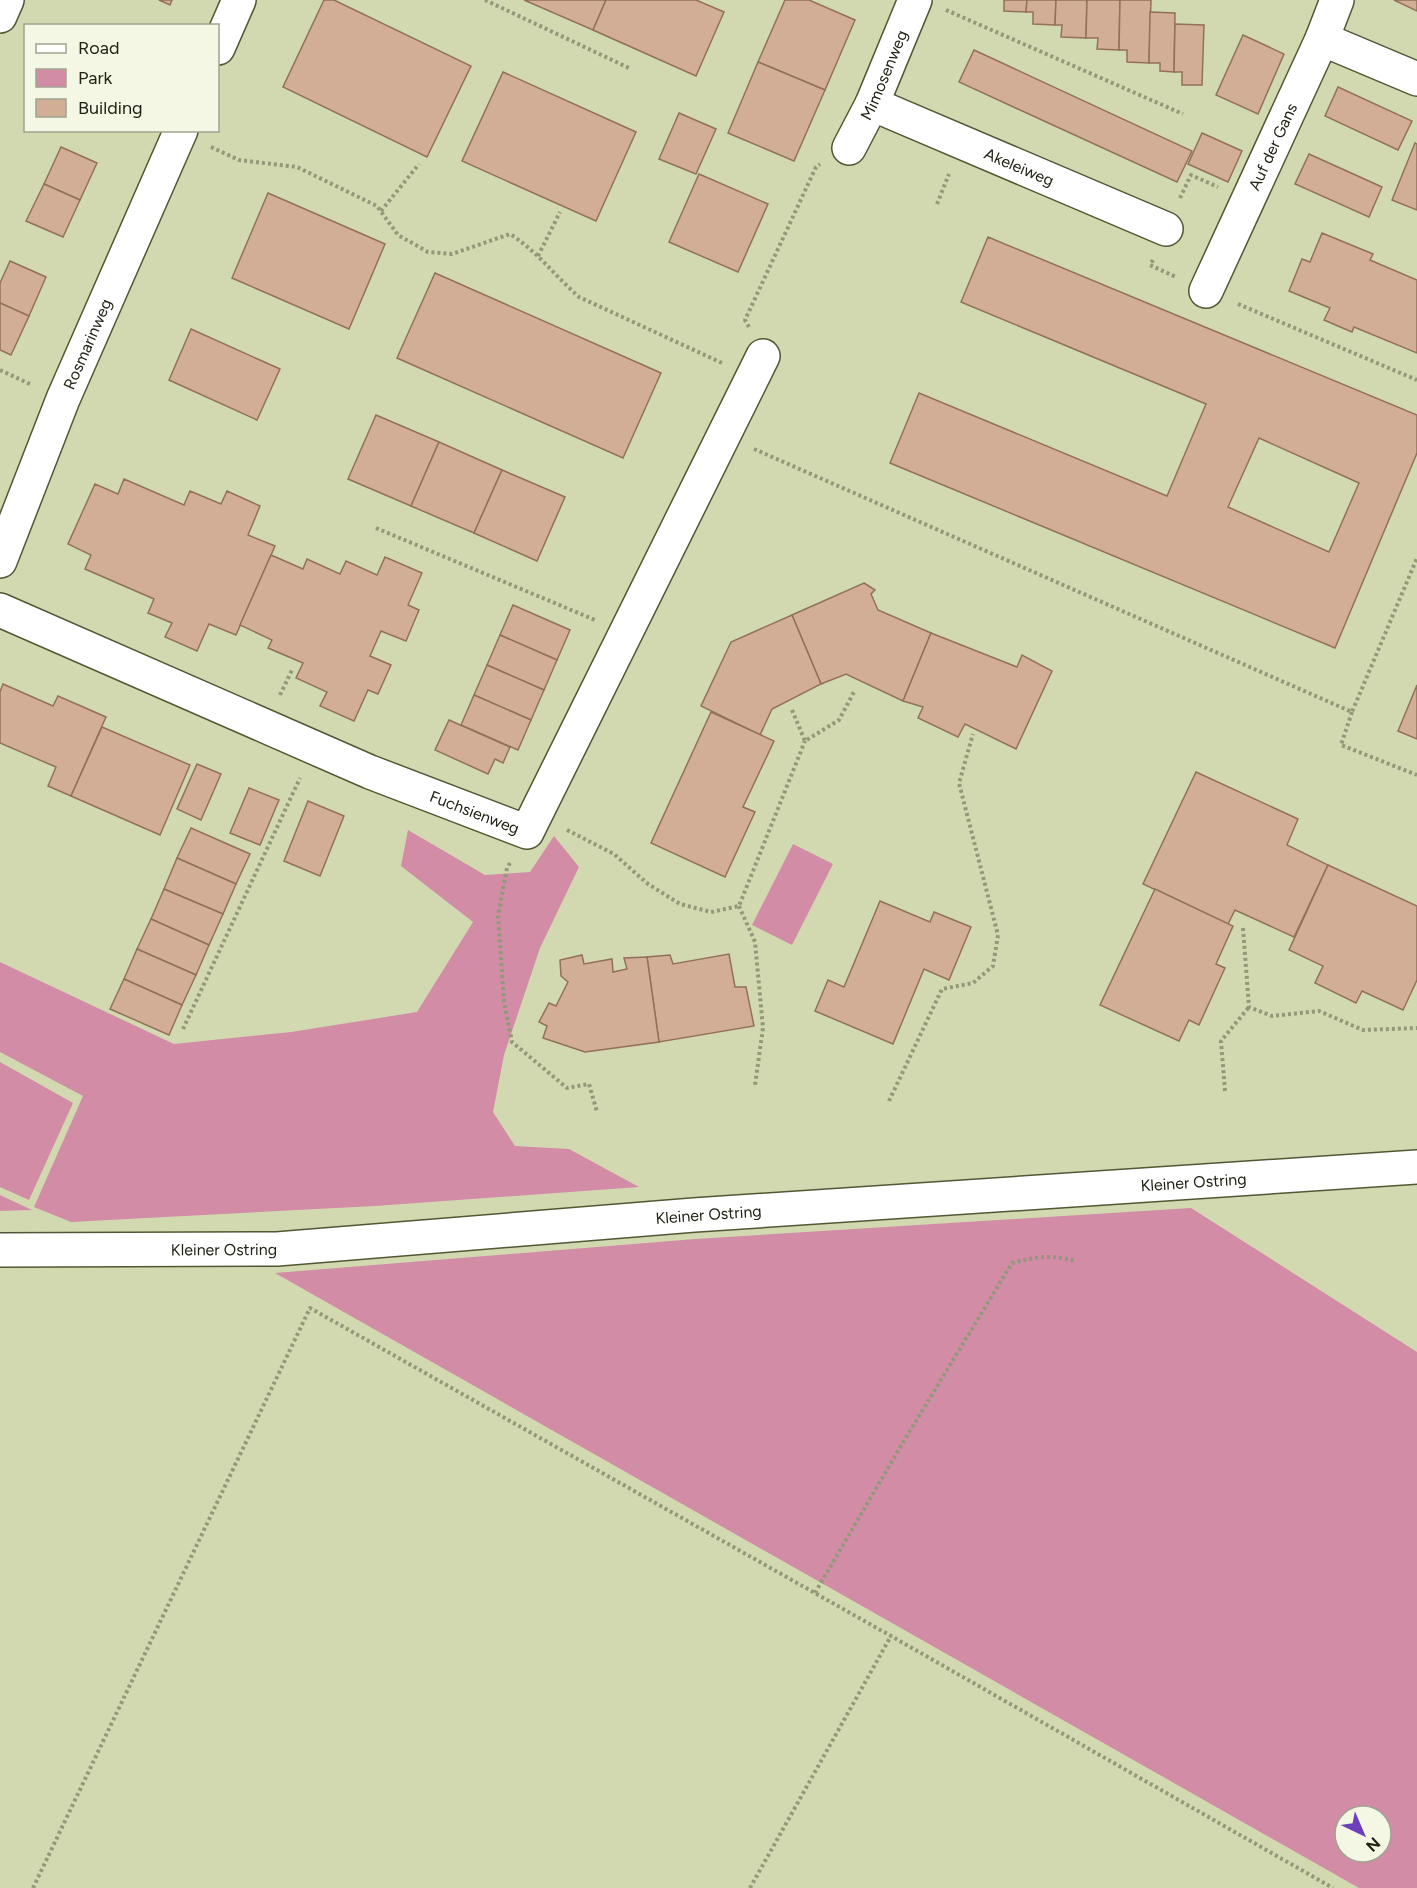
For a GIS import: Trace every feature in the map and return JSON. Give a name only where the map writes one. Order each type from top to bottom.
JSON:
[{"type":"street","points":[[0,16],[7,0]]},
{"type":"street","points":[[219,46],[239,0]]},
{"type":"street","name":"Auf der Gans","points":[[1206,291],[1322,39],[1337,0]]},
{"type":"street","name":"Mimosenweg","points":[[849,148],[930,5]]},
{"type":"street","points":[[1322,39],[1417,79]]},
{"type":"street","name":"Akeleiweg","points":[[872,105],[1166,229]]},
{"type":"street","name":"Rosmarinweg","points":[[0,561],[63,399],[181,132]]},
{"type":"street","name":"Fuchsienweg","points":[[0,610],[370,772],[531,826],[757,367]]},
{"type":"street","name":"Kleiner Ostring","points":[[0,1250],[277,1249],[694,1215],[1417,1167]]},
{"type":"path","points":[[485,0],[628,68]]},
{"type":"path","points":[[930,5],[1183,114]]},
{"type":"path","points":[[183,132],[239,160],[297,167],[377,206],[398,235],[428,252],[452,254],[510,234],[523,242],[579,297],[757,367]]},
{"type":"path","points":[[757,367],[745,320],[816,167],[849,148]]},
{"type":"path","points":[[381,212],[419,164]]},
{"type":"path","points":[[538,256],[560,212]]},
{"type":"path","points":[[1238,304],[1417,380]]},
{"type":"path","points":[[723,436],[1352,712]]},
{"type":"path","points":[[376,528],[626,633]]},
{"type":"path","points":[[1417,558],[1352,712],[1341,745],[1417,775]]},
{"type":"path","points":[[755,1085],[763,1028],[755,942],[739,906],[805,741],[839,720],[855,690]]},
{"type":"path","points":[[792,710],[805,741]]},
{"type":"path","points":[[889,1101],[942,989],[973,983],[993,966],[998,935],[959,783],[973,734]]},
{"type":"path","points":[[183,1029],[315,747]]},
{"type":"path","points":[[597,1112],[589,1084],[567,1088],[512,1042],[504,1002],[498,915],[507,868],[531,826],[576,833],[614,854],[648,884],[680,904],[711,912],[739,906]]},
{"type":"path","points":[[1226,1091],[1221,1041],[1249,1007],[1243,928]]},
{"type":"path","points":[[1249,1007],[1272,1016],[1319,1011],[1363,1030],[1417,1028]]},
{"type":"path","points":[[815,1593],[1012,1263],[1036,1257],[1059,1256],[1075,1261]]},
{"type":"path","points":[[33,1888],[310,1308],[1333,1888]]},
{"type":"path","points":[[750,1888],[891,1636]]},
{"type":"green space","points":[[408,830],[485,875],[530,872],[554,836],[579,867],[540,948],[504,1055],[493,1112],[515,1146],[569,1149],[639,1187],[375,1206],[71,1222],[34,1207],[83,1096],[0,1052],[0,962],[174,1044],[291,1032],[417,1012],[473,922],[401,866]]},
{"type":"green space","points":[[793,844],[833,864],[792,945],[752,925]]},
{"type":"green space","points":[[0,1062],[73,1103],[29,1200],[0,1187]]},
{"type":"green space","points":[[0,1195],[32,1210],[0,1211]]},
{"type":"green space","points":[[1191,1208],[1417,1352],[1417,1888],[1359,1888],[275,1273],[695,1239]]},
{"type":"building","points":[[159,0],[172,0],[170,5]]},
{"type":"building","points":[[324,0],[334,0],[471,66],[427,157],[283,87]]},
{"type":"building","points":[[524,0],[606,0],[593,30]]},
{"type":"building","points":[[606,0],[696,0],[724,12],[696,76],[593,30]]},
{"type":"building","points":[[785,0],[809,0],[855,20],[825,90],[758,62]]},
{"type":"building","points":[[1004,0],[1027,0],[1026,12],[1004,11]]},
{"type":"building","points":[[1027,0],[1056,0],[1055,25],[1033,24],[1033,12],[1026,12]]},
{"type":"building","points":[[1056,0],[1087,0],[1086,38],[1061,37],[1062,25],[1055,25]]},
{"type":"building","points":[[1087,0],[1120,0],[1119,50],[1097,49],[1098,38],[1086,38]]},
{"type":"building","points":[[1120,0],[1151,0],[1149,63],[1127,62],[1127,50],[1119,50]]},
{"type":"building","points":[[1394,0],[1417,0],[1417,11]]},
{"type":"building","points":[[1150,12],[1175,13],[1174,72],[1160,71],[1160,63],[1149,63]]},
{"type":"building","points":[[1175,24],[1204,25],[1202,85],[1182,85],[1182,72],[1174,72]]},
{"type":"building","points":[[1243,35],[1284,54],[1258,114],[1216,95]]},
{"type":"building","points":[[974,50],[1192,151],[1177,182],[959,82]]},
{"type":"building","points":[[758,62],[825,90],[794,161],[728,133]]},
{"type":"building","points":[[503,72],[636,132],[596,221],[462,161]]},
{"type":"building","points":[[1338,87],[1412,121],[1398,150],[1325,116]]},
{"type":"building","points":[[679,113],[716,129],[696,174],[659,159]]},
{"type":"building","points":[[1202,133],[1242,151],[1228,182],[1188,164]]},
{"type":"building","points":[[1415,143],[1417,144],[1417,210],[1392,200]]},
{"type":"building","points":[[61,147],[97,163],[80,200],[44,184]]},
{"type":"building","points":[[1309,154],[1382,187],[1369,217],[1295,184]]},
{"type":"building","points":[[699,174],[768,204],[738,272],[669,242]]},
{"type":"building","points":[[44,184],[80,200],[63,237],[26,221]]},
{"type":"building","points":[[268,193],[385,244],[349,329],[232,278]]},
{"type":"building","points":[[1322,233],[1373,254],[1370,260],[1417,280],[1417,353],[1354,327],[1352,332],[1324,320],[1330,308],[1289,291],[1302,259],[1310,262]]},
{"type":"building","points":[[988,237],[1417,415],[1417,453],[1335,648],[890,463],[919,393],[1167,496],[1206,404],[961,302]],"holes":[[[1259,438],[1359,483],[1329,552],[1228,507]]]},
{"type":"building","points":[[10,261],[46,277],[29,316],[0,303],[0,283]]},
{"type":"building","points":[[435,273],[661,373],[623,458],[397,358]]},
{"type":"building","points":[[0,303],[29,316],[11,355],[0,350]]},
{"type":"building","points":[[191,329],[280,369],[257,420],[169,380]]},
{"type":"building","points":[[376,415],[439,442],[411,506],[348,479]]},
{"type":"building","points":[[439,442],[502,470],[474,533],[411,506]]},
{"type":"building","points":[[502,470],[565,497],[537,561],[474,533]]},
{"type":"building","points":[[124,479],[184,505],[190,491],[221,504],[227,491],[260,506],[248,535],[275,546],[236,635],[209,624],[197,651],[165,637],[172,623],[148,613],[154,599],[85,569],[91,555],[68,544],[95,484],[118,494]]},
{"type":"building","points":[[271,555],[303,569],[307,559],[340,574],[346,561],[377,575],[385,557],[422,573],[408,605],[419,610],[406,641],[381,631],[370,656],[391,665],[378,694],[368,690],[354,721],[320,706],[327,692],[296,678],[303,663],[268,648],[272,640],[240,625]]},
{"type":"building","points":[[864,583],[875,590],[871,594],[878,610],[931,633],[903,701],[846,674],[821,684],[792,615]]},
{"type":"building","points":[[513,605],[570,630],[557,660],[500,635]]},
{"type":"building","points":[[792,615],[821,684],[772,709],[760,735],[701,706],[731,642]]},
{"type":"building","points":[[931,633],[1017,667],[1022,655],[1052,671],[1016,749],[965,724],[958,737],[918,718],[923,707],[903,701]]},
{"type":"building","points":[[500,635],[557,660],[544,690],[487,665]]},
{"type":"building","points":[[487,665],[544,690],[531,720],[474,695]]},
{"type":"building","points":[[3,684],[53,706],[58,696],[106,717],[71,796],[48,786],[56,767],[0,743],[0,692]]},
{"type":"building","points":[[1417,685],[1417,739],[1398,731]]},
{"type":"building","points":[[474,695],[531,720],[518,750],[461,725]]},
{"type":"building","points":[[711,712],[774,741],[743,807],[755,812],[725,877],[651,843]]},
{"type":"building","points":[[449,720],[510,747],[503,763],[495,759],[488,774],[435,750]]},
{"type":"building","points":[[102,727],[190,765],[160,835],[71,796]]},
{"type":"building","points":[[197,764],[221,774],[201,820],[177,809]]},
{"type":"building","points":[[1196,772],[1298,819],[1287,845],[1328,865],[1294,937],[1235,910],[1228,924],[1143,884]]},
{"type":"building","points":[[249,788],[279,800],[260,845],[230,833]]},
{"type":"building","points":[[308,801],[344,816],[320,876],[284,861]]},
{"type":"building","points":[[191,828],[250,854],[236,884],[177,858]]},
{"type":"building","points":[[177,858],[236,884],[223,914],[164,889]]},
{"type":"building","points":[[1328,865],[1417,906],[1417,980],[1403,1010],[1362,991],[1356,1003],[1315,983],[1323,966],[1289,950]]},
{"type":"building","points":[[164,889],[223,914],[209,945],[151,919]]},
{"type":"building","points":[[1155,889],[1233,926],[1216,964],[1225,968],[1199,1025],[1189,1020],[1179,1041],[1100,1005]]},
{"type":"building","points":[[880,901],[930,922],[934,912],[971,927],[949,980],[924,969],[893,1044],[815,1011],[828,980],[844,987]]},
{"type":"building","points":[[151,919],[209,945],[196,975],[137,949]]},
{"type":"building","points":[[137,949],[196,975],[182,1005],[124,979]]},
{"type":"building","points":[[729,954],[735,987],[746,987],[754,1026],[659,1042],[647,957],[670,955],[673,964]]},
{"type":"building","points":[[582,955],[584,964],[612,959],[613,972],[627,969],[624,958],[647,957],[659,1042],[585,1052],[543,1038],[547,1026],[539,1022],[549,1003],[556,1006],[568,982],[561,976],[560,960]]},
{"type":"building","points":[[124,979],[182,1005],[169,1035],[110,1009]]}]
